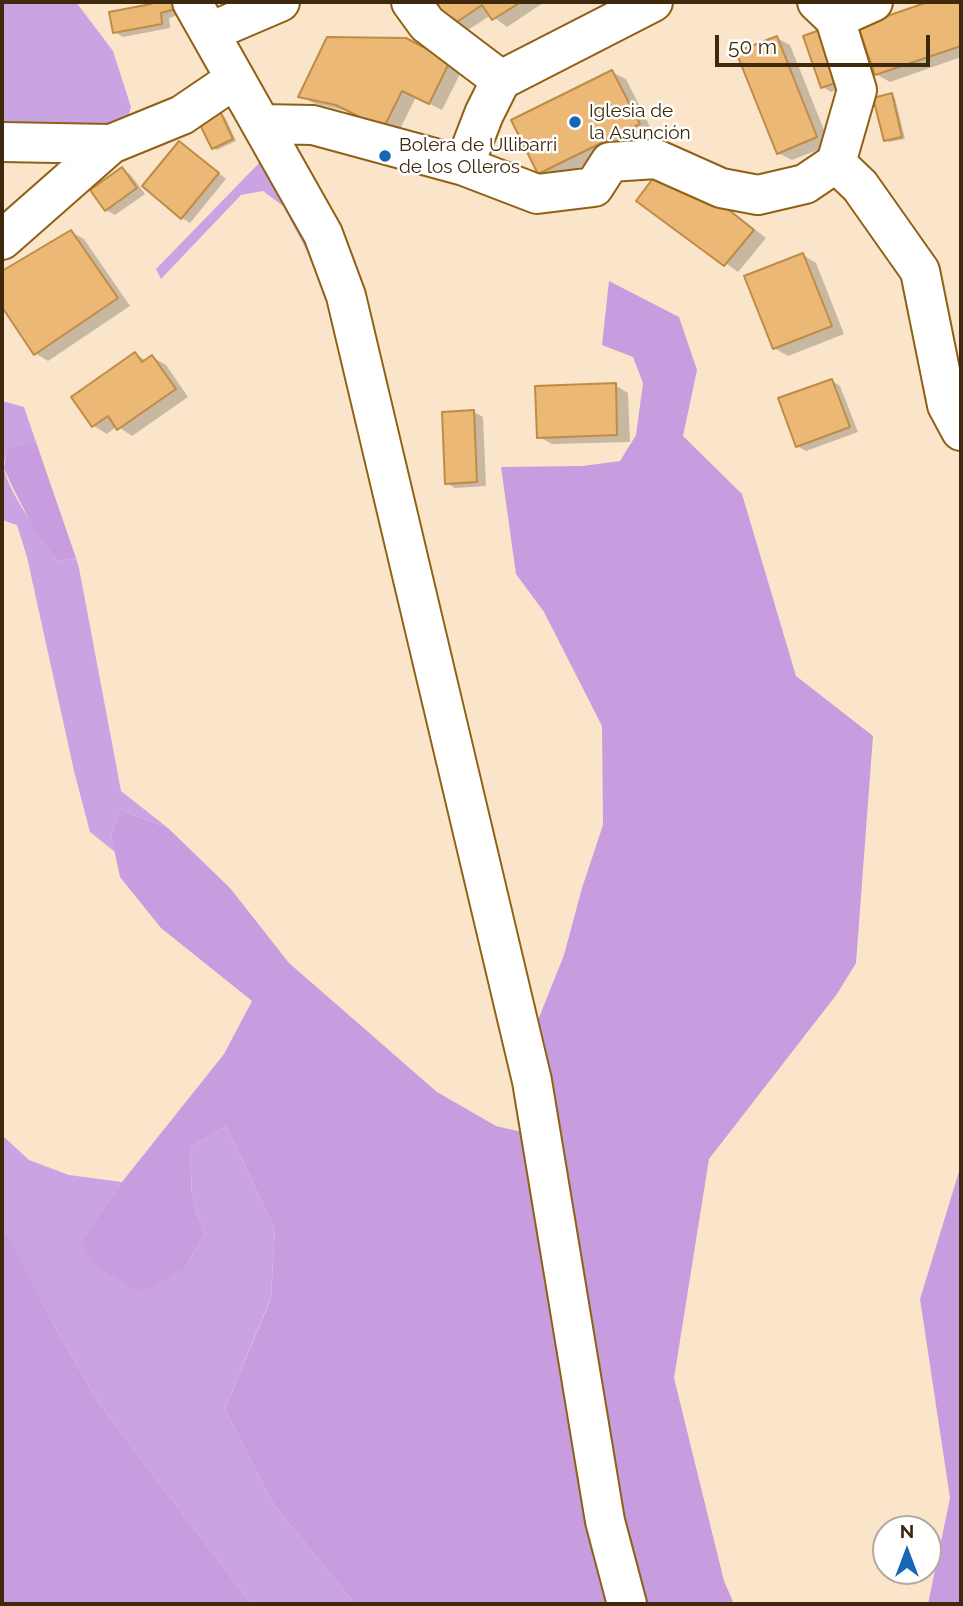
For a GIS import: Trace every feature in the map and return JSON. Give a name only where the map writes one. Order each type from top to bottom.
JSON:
[{"type":"street","points":[[280,2],[201,17],[323,234],[346,296],[533,1081],[605,1521],[626,1604]]},
{"type":"street","points":[[411,2],[427,24],[501,80]]},
{"type":"street","points":[[464,166],[484,114],[501,80],[653,2]]},
{"type":"street","points":[[261,124],[313,125],[464,166],[537,194],[594,187],[610,162],[656,159],[721,188],[758,195],[805,184],[836,163],[857,90],[826,10],[873,2]]},
{"type":"street","points":[[2,240],[111,144],[182,116],[235,79]]},
{"type":"street","points":[[2,142],[111,144]]},
{"type":"street","points":[[836,163],[860,186],[920,271],[947,405],[961,431]]},
{"type":"shaded area","points":[[2,2],[76,2],[113,51],[131,107],[125,127],[2,140]]},
{"type":"shaded area","points":[[263,159],[332,284],[526,1133],[497,1022],[336,324],[316,268],[283,206],[263,191],[241,195],[161,279],[156,269]]},
{"type":"shaded area","points":[[609,281],[679,317],[697,370],[683,436],[742,494],[796,676],[873,736],[856,963],[837,994],[709,1159],[674,1378],[724,1581],[734,1604],[355,1604],[274,1505],[225,1409],[271,1298],[275,1229],[226,1126],[190,1147],[192,1198],[204,1234],[185,1268],[140,1292],[94,1265],[82,1242],[122,1182],[224,1054],[252,1001],[161,928],[120,877],[111,835],[120,810],[168,828],[230,888],[289,963],[437,1092],[496,1126],[526,1133],[534,1030],[564,955],[603,825],[602,726],[544,612],[516,574],[501,467],[583,466],[620,461],[636,435],[643,383],[633,357],[602,345]]},
{"type":"shaded area","points":[[2,401],[24,407],[36,442],[7,450],[4,466],[11,487],[58,561],[76,558],[121,791],[168,828],[120,810],[111,835],[115,852],[90,832],[27,557],[17,525],[2,520]]},
{"type":"shaded area","points":[[36,442],[76,558],[58,561],[35,531],[4,468],[7,449]]},
{"type":"shaded area","points":[[226,1126],[275,1229],[271,1297],[225,1409],[274,1505],[355,1604],[251,1604],[98,1402],[2,1231],[2,1135],[29,1160],[69,1175],[122,1182],[82,1243],[185,1268],[204,1234],[192,1198],[190,1147]]},
{"type":"shaded area","points":[[961,1165],[961,1604],[928,1604],[932,1585],[942,1585],[942,1537],[950,1498],[920,1299]]},
{"type":"shaded area","points":[[2,1231],[11,1242],[98,1402],[251,1604],[2,1604]]},
{"type":"building","points":[[150,2],[176,2],[179,8],[161,13],[162,24],[113,33],[109,12],[151,4]]},
{"type":"building","points":[[435,2],[521,2],[492,20],[482,5],[451,26]]},
{"type":"building","points":[[928,2],[961,2],[961,46],[875,75],[858,26]]},
{"type":"building","points":[[828,27],[846,79],[821,88],[803,36]]},
{"type":"building","points":[[777,36],[817,137],[777,154],[736,52]]},
{"type":"building","points":[[327,37],[406,38],[450,61],[429,104],[402,91],[383,129],[336,105],[298,97]]},
{"type":"building","name":"Iglesia de la Asunción","points":[[612,70],[640,124],[538,174],[511,120]]},
{"type":"building","points":[[892,93],[902,137],[884,141],[873,98]]},
{"type":"building","points":[[221,113],[233,139],[212,149],[199,123]]},
{"type":"building","points":[[179,141],[219,173],[181,219],[142,186]]},
{"type":"building","points":[[122,167],[137,188],[105,211],[90,190]]},
{"type":"building","points":[[660,169],[710,195],[754,230],[724,266],[636,201]]},
{"type":"building","points":[[71,230],[118,298],[34,355],[2,307],[2,271]]},
{"type":"building","points":[[803,253],[832,326],[773,349],[744,276]]},
{"type":"building","points":[[135,352],[142,362],[152,355],[176,389],[117,430],[108,416],[92,427],[71,397]]},
{"type":"building","points":[[832,379],[850,427],[796,447],[778,398]]},
{"type":"building","points":[[616,383],[617,435],[537,438],[535,386]]},
{"type":"building","points":[[474,410],[477,482],[445,484],[442,412]]},
{"type":"place","name":"Iglesia de la Asunción","points":[[575,122]]},
{"type":"place","name":"Bolera de Ullibarri de los Olleros","points":[[385,156]]}]
